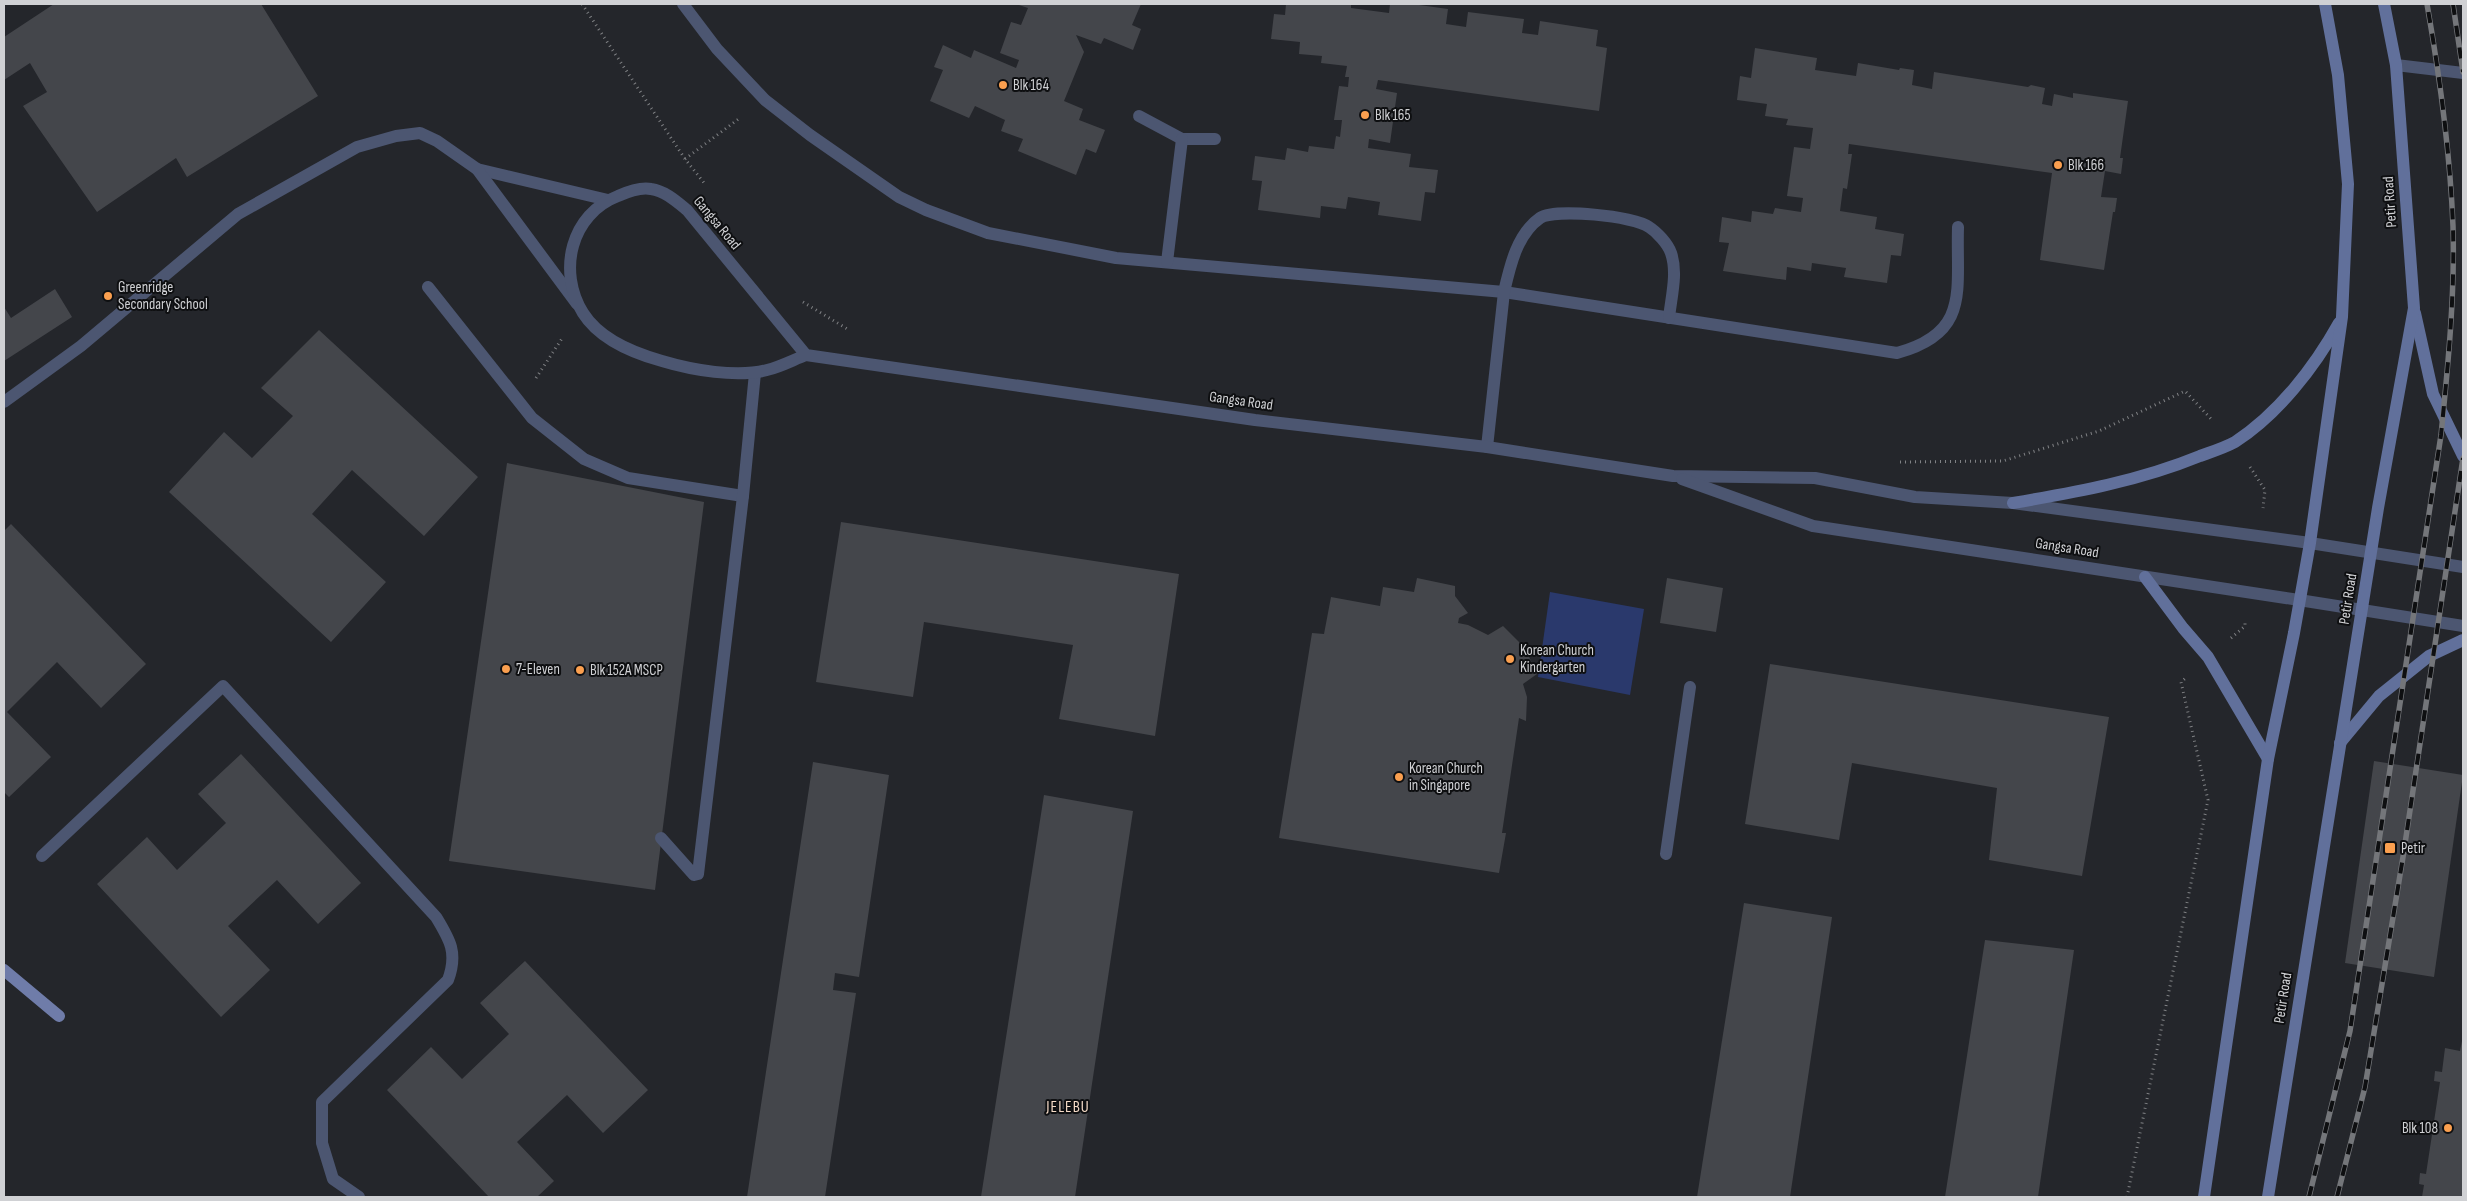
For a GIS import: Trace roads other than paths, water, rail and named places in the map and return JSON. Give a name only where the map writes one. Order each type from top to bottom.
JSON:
[{"type":"main road","points":[[2204,1197],[2268,759],[2310,543],[2342,317],[2348,184],[2338,75],[2325,4]]},
{"type":"main road","name":"Petir Road","points":[[2268,1197],[2371,552],[2414,308],[2396,65],[2384,4]]},
{"type":"main road","points":[[2414,308],[2433,394],[2463,456]]},
{"type":"main road","points":[[2013,503],[2127,481],[2165,471],[2233,443],[2258,424],[2320,357],[2342,317]]},
{"type":"main road","points":[[2145,577],[2183,628],[2208,657],[2268,759]]},
{"type":"main road","points":[[2340,743],[2379,696],[2429,656],[2463,640]]},
{"type":"street","points":[[683,4],[717,49],[765,100],[841,158],[899,198],[988,233],[1116,258],[1504,292],[1897,353],[1918,348],[1936,336],[1950,322],[1956,305],[1958,227]]},
{"type":"street","points":[[2396,65],[2463,74]]},
{"type":"street","points":[[1139,116],[1182,139],[1215,139]]},
{"type":"street","points":[[4,402],[81,346],[238,214],[357,147],[396,136],[420,133],[437,141],[477,169],[583,313]]},
{"type":"street","points":[[1167,262],[1182,139]]},
{"type":"street","points":[[477,169],[608,200]]},
{"type":"street","name":"Gangsa Road","points":[[806,355],[681,205],[669,196],[651,189],[628,192],[608,200],[586,218],[577,232],[570,249],[570,270],[572,283],[583,313],[600,332],[623,347],[648,357],[694,369],[755,373],[769,370],[806,355],[1255,420],[1487,447],[1673,476],[1815,478],[1914,497],[2013,503],[2310,543],[2463,566]]},
{"type":"street","points":[[1487,447],[1504,292],[1517,247],[1528,230],[1541,217],[1562,212],[1636,221],[1649,226],[1670,252],[1674,268],[1669,318]]},
{"type":"street","points":[[428,287],[532,418],[584,458],[628,478],[743,496]]},
{"type":"street","points":[[661,838],[694,876],[698,874],[743,496],[755,373]]},
{"type":"street","name":"Gangsa Road","points":[[1673,476],[1813,526],[2463,626]]},
{"type":"street","points":[[42,856],[223,686],[230,693],[436,917],[450,940],[454,963],[448,980],[322,1102],[322,1143],[334,1179],[359,1197]]},
{"type":"street","points":[[1666,854],[1690,686]]},
{"type":"waterway","points":[[4,970],[59,1016]]},
{"type":"railway","points":[[2309,1197],[2350,1031],[2444,409],[2452,304],[2453,226],[2450,170],[2444,115],[2427,4]]},
{"type":"railway","points":[[2453,4],[2463,72]]},
{"type":"railway","points":[[2337,1197],[2365,1087],[2403,857],[2463,458]]},
{"type":"place","name":"Blk 164","points":[[1003,85]]},
{"type":"place","name":"Blk 165","points":[[1365,115]]},
{"type":"place","name":"Blk 166","points":[[2058,165]]},
{"type":"place","name":"Greenridge Secondary School","points":[[108,296]]},
{"type":"place","name":"Korean Church Kindergarten","points":[[1510,659]]},
{"type":"place","name":"7-Eleven","points":[[506,669]]},
{"type":"place","name":"Blk 152A MSCP","points":[[580,670]]},
{"type":"place","name":"Korean Church in Singapore","points":[[1399,777]]},
{"type":"place","name":"Petir","points":[[2390,848]]},
{"type":"place","name":"Blk 108","points":[[2448,1128]]},
{"type":"district","name":"JELEBU","points":[[1068,1107]]}]
